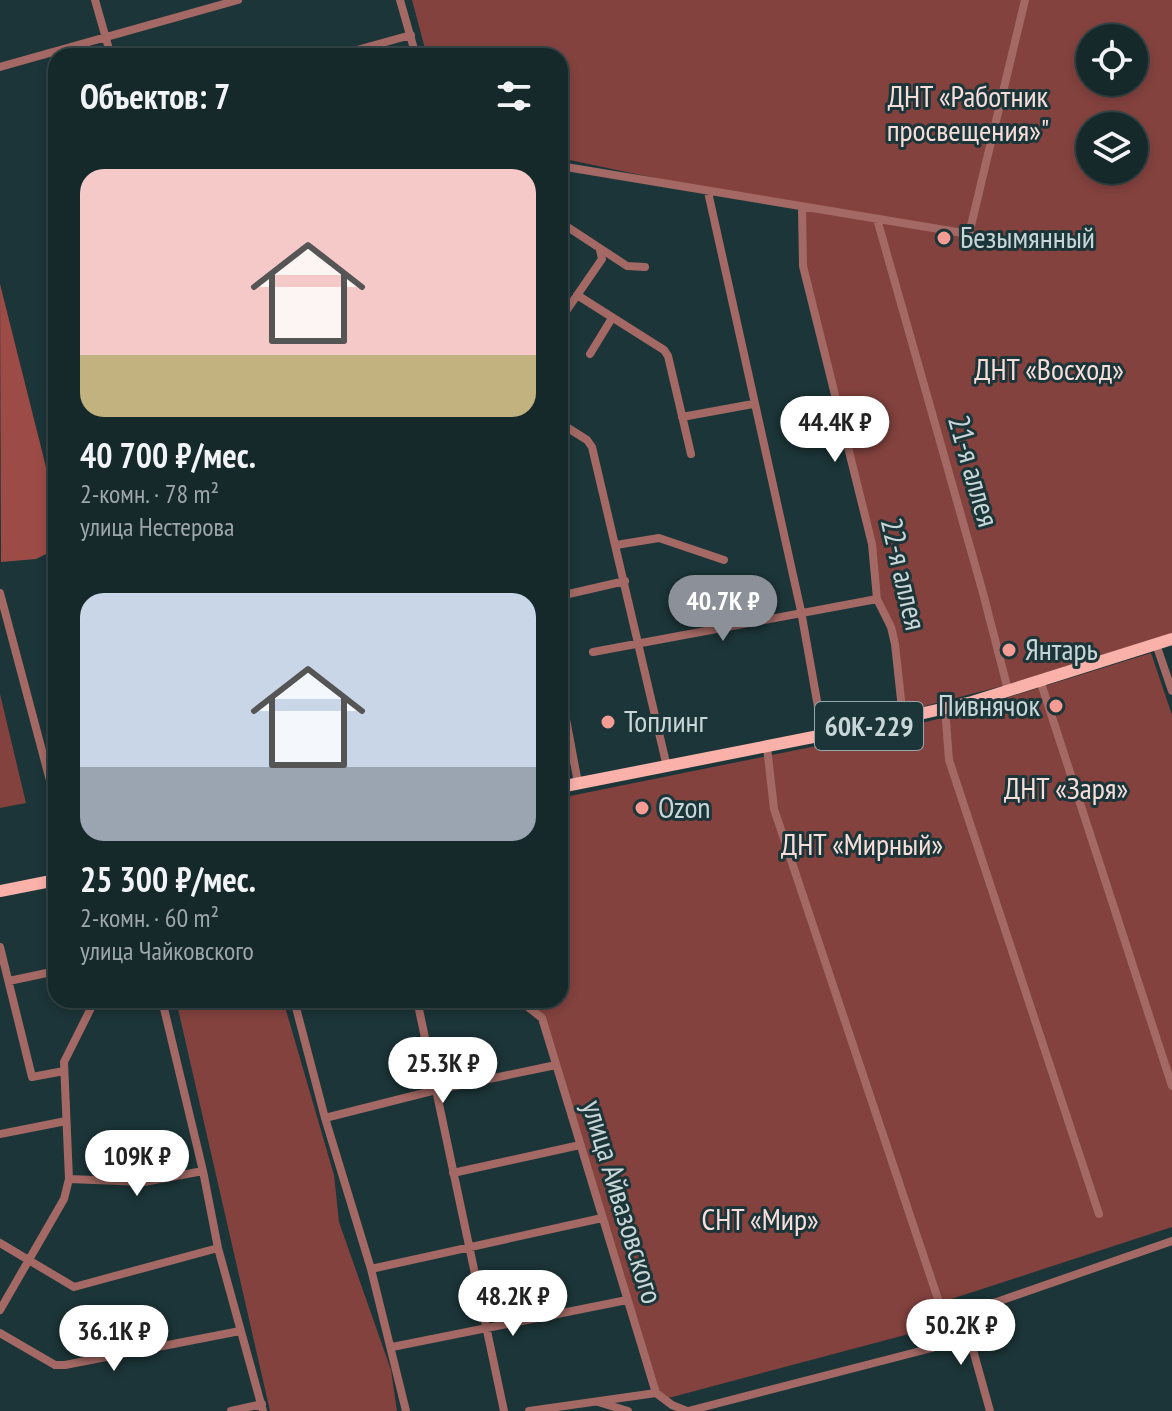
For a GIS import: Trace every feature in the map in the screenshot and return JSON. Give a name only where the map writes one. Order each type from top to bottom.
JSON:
[{"type":"main road","name":"60К-229","points":[[568,785],[767,747],[945,708],[1172,639]]},
{"type":"main road","points":[[0,891],[48,882]]},
{"type":"street","points":[[95,0],[108,48]]},
{"type":"street","points":[[66,48],[238,0]]},
{"type":"street","points":[[400,0],[414,48]]},
{"type":"street","points":[[568,167],[969,234],[1025,0]]},
{"type":"street","points":[[364,48],[411,35]]},
{"type":"street","points":[[0,67],[48,53]]},
{"type":"street","points":[[708,192],[801,611],[823,735]]},
{"type":"street","name":"22-я аллея","points":[[802,207],[803,266],[872,544],[877,599],[891,627],[895,644],[903,718]]},
{"type":"street","name":"21-я аллея","points":[[877,219],[1008,690]]},
{"type":"street","points":[[568,228],[627,266],[645,267]]},
{"type":"street","points":[[568,308],[602,259],[600,250]]},
{"type":"street","points":[[577,295],[664,350],[691,454]]},
{"type":"street","points":[[590,354],[612,318]]},
{"type":"street","points":[[682,417],[753,404]]},
{"type":"street","points":[[568,428],[592,447],[667,767]]},
{"type":"street","points":[[616,545],[659,538],[724,560]]},
{"type":"street","points":[[568,594],[625,581]]},
{"type":"street","points":[[0,593],[48,773]]},
{"type":"street","points":[[593,652],[877,599]]},
{"type":"street","points":[[1156,644],[1172,691]]},
{"type":"street","points":[[1040,680],[1172,1086]]},
{"type":"street","points":[[945,708],[949,760],[1099,1214]]},
{"type":"street","points":[[568,730],[578,783]]},
{"type":"street","points":[[767,747],[774,809],[945,1320],[932,1348]]},
{"type":"street","points":[[0,947],[32,1077],[64,1071]]},
{"type":"street","points":[[9,981],[48,973]]},
{"type":"street","points":[[0,1310],[64,1199],[69,1179],[64,1062],[91,1008]]},
{"type":"street","points":[[164,1008],[218,1248],[262,1407],[231,1411]]},
{"type":"street","points":[[295,1008],[371,1269],[406,1411]]},
{"type":"street","points":[[419,1008],[504,1411]]},
{"type":"street","name":"улица Айвазовского","points":[[529,1008],[542,1018],[656,1393]]},
{"type":"street","points":[[325,1118],[436,1090],[556,1065]]},
{"type":"street","points":[[0,1134],[66,1121]]},
{"type":"street","points":[[453,1173],[580,1145]]},
{"type":"street","points":[[69,1179],[144,1182],[203,1171]]},
{"type":"street","points":[[371,1269],[602,1218]]},
{"type":"street","points":[[945,1320],[1172,1241]]},
{"type":"street","points":[[0,1243],[74,1287],[218,1248]]},
{"type":"street","points":[[392,1347],[627,1300]]},
{"type":"street","points":[[963,1314],[990,1411]]},
{"type":"street","points":[[0,1333],[55,1365],[65,1365],[240,1331]]},
{"type":"street","points":[[529,1411],[656,1393],[672,1405],[688,1411],[970,1336]]},
{"type":"street","points":[[595,1401],[628,1411]]},
{"type":"green space","points":[[412,0],[1172,0],[1172,633],[1010,684],[902,712],[895,644],[881,598],[872,544],[803,266],[799,204],[712,190],[568,160],[568,48],[425,48]]},
{"type":"green space","points":[[1151,653],[1172,715],[1172,1227],[936,1304],[939,1326],[661,1400],[542,1018],[530,1008],[568,1008],[568,796],[942,718]]},
{"type":"green space","points":[[0,694],[26,803],[0,808]]},
{"type":"green space","points":[[178,1008],[285,1008],[334,1175],[339,1222],[391,1370],[397,1411],[270,1411]]},
{"type":"shaded area","points":[[0,284],[48,475],[48,553],[36,559],[1,562]]},
{"type":"place","name":"Безымянный","points":[[944,238]]},
{"type":"place","name":"Янтарь","points":[[1009,650]]},
{"type":"place","name":"Пивнячок","points":[[1056,706]]},
{"type":"place","name":"Топлинг","points":[[608,722]]},
{"type":"place","name":"Ozon","points":[[642,808]]},
{"type":"park label","name":"ДНТ «Работник просвещения»\"","points":[[968,114]]},
{"type":"park label","name":"ДНТ «Восход»","points":[[1049,370]]},
{"type":"park label","name":"ДНТ «Заря»","points":[[1066,789]]},
{"type":"park label","name":"ДНТ «Мирный»","points":[[862,845]]},
{"type":"park label","name":"СНТ «Мир»","points":[[760,1220]]}]
